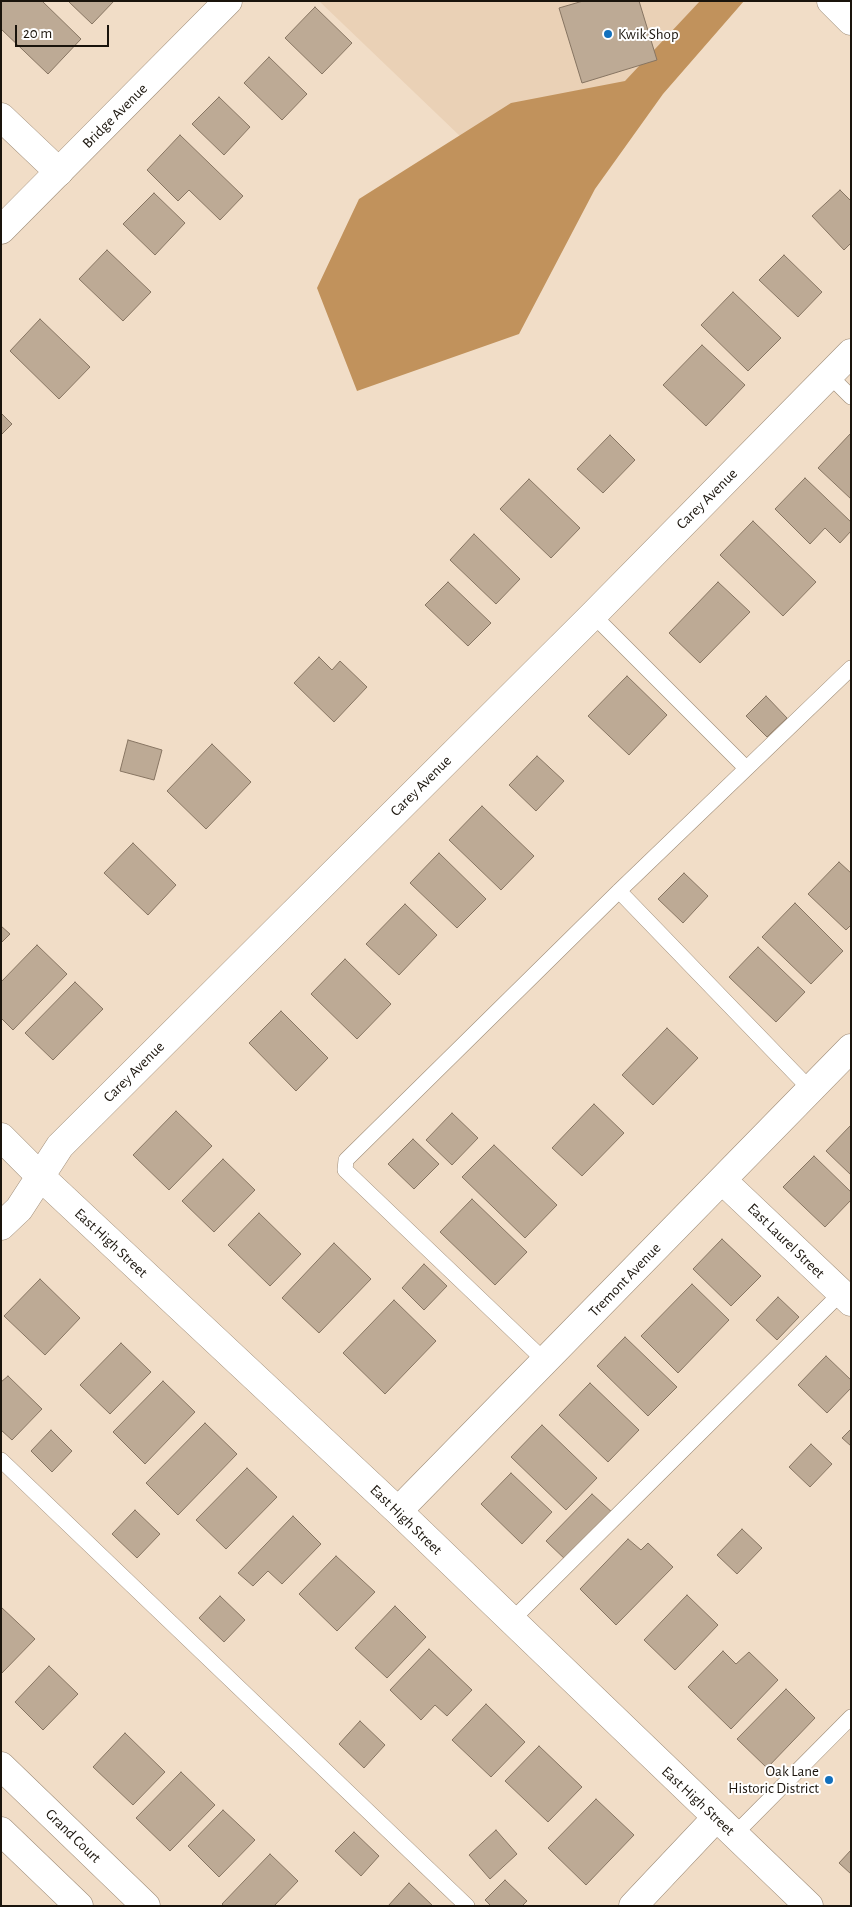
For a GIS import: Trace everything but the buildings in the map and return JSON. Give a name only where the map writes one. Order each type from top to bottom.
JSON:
[{"type":"street","name":"Bridge Avenue","points":[[1,230],[228,1]]},
{"type":"street","points":[[831,1],[851,21]]},
{"type":"street","points":[[1,117],[59,172]]},
{"type":"street","name":"Carey Avenue","points":[[1,1226],[19,1209],[60,1146],[593,615],[851,353]]},
{"type":"street","name":"Tremont Avenue","points":[[398,1511],[851,1048]]},
{"type":"street","name":"East High Street","points":[[1,1137],[41,1177],[398,1511],[809,1906]]},
{"type":"street","name":"East Laurel Street","points":[[722,1180],[846,1297]]},
{"type":"street","name":"Grand Court","points":[[1,1766],[146,1906]]},
{"type":"street","points":[[633,1906],[725,1826]]},
{"type":"street","points":[[1,1832],[79,1906]]},
{"type":"lane","points":[[829,375],[851,397]]},
{"type":"lane","points":[[593,615],[746,768]]},
{"type":"lane","points":[[545,1361],[345,1170],[346,1160],[619,891],[851,668]]},
{"type":"lane","points":[[619,891],[810,1089]]},
{"type":"lane","points":[[511,1621],[846,1297]]},
{"type":"lane","points":[[1,1460],[467,1906]]},
{"type":"lane","points":[[725,1826],[851,1717]]},
{"type":"shaded area","points":[[319,1],[722,1],[534,207]]},
{"type":"shaded area","points":[[700,1],[744,1],[663,94],[595,189],[519,334],[357,391],[317,288],[359,199],[511,103],[625,81]]},
{"type":"place","name":"Kwik Shop","points":[[608,34]]},
{"type":"place","name":"Oak Lane Historic District","points":[[829,1780]]}]
